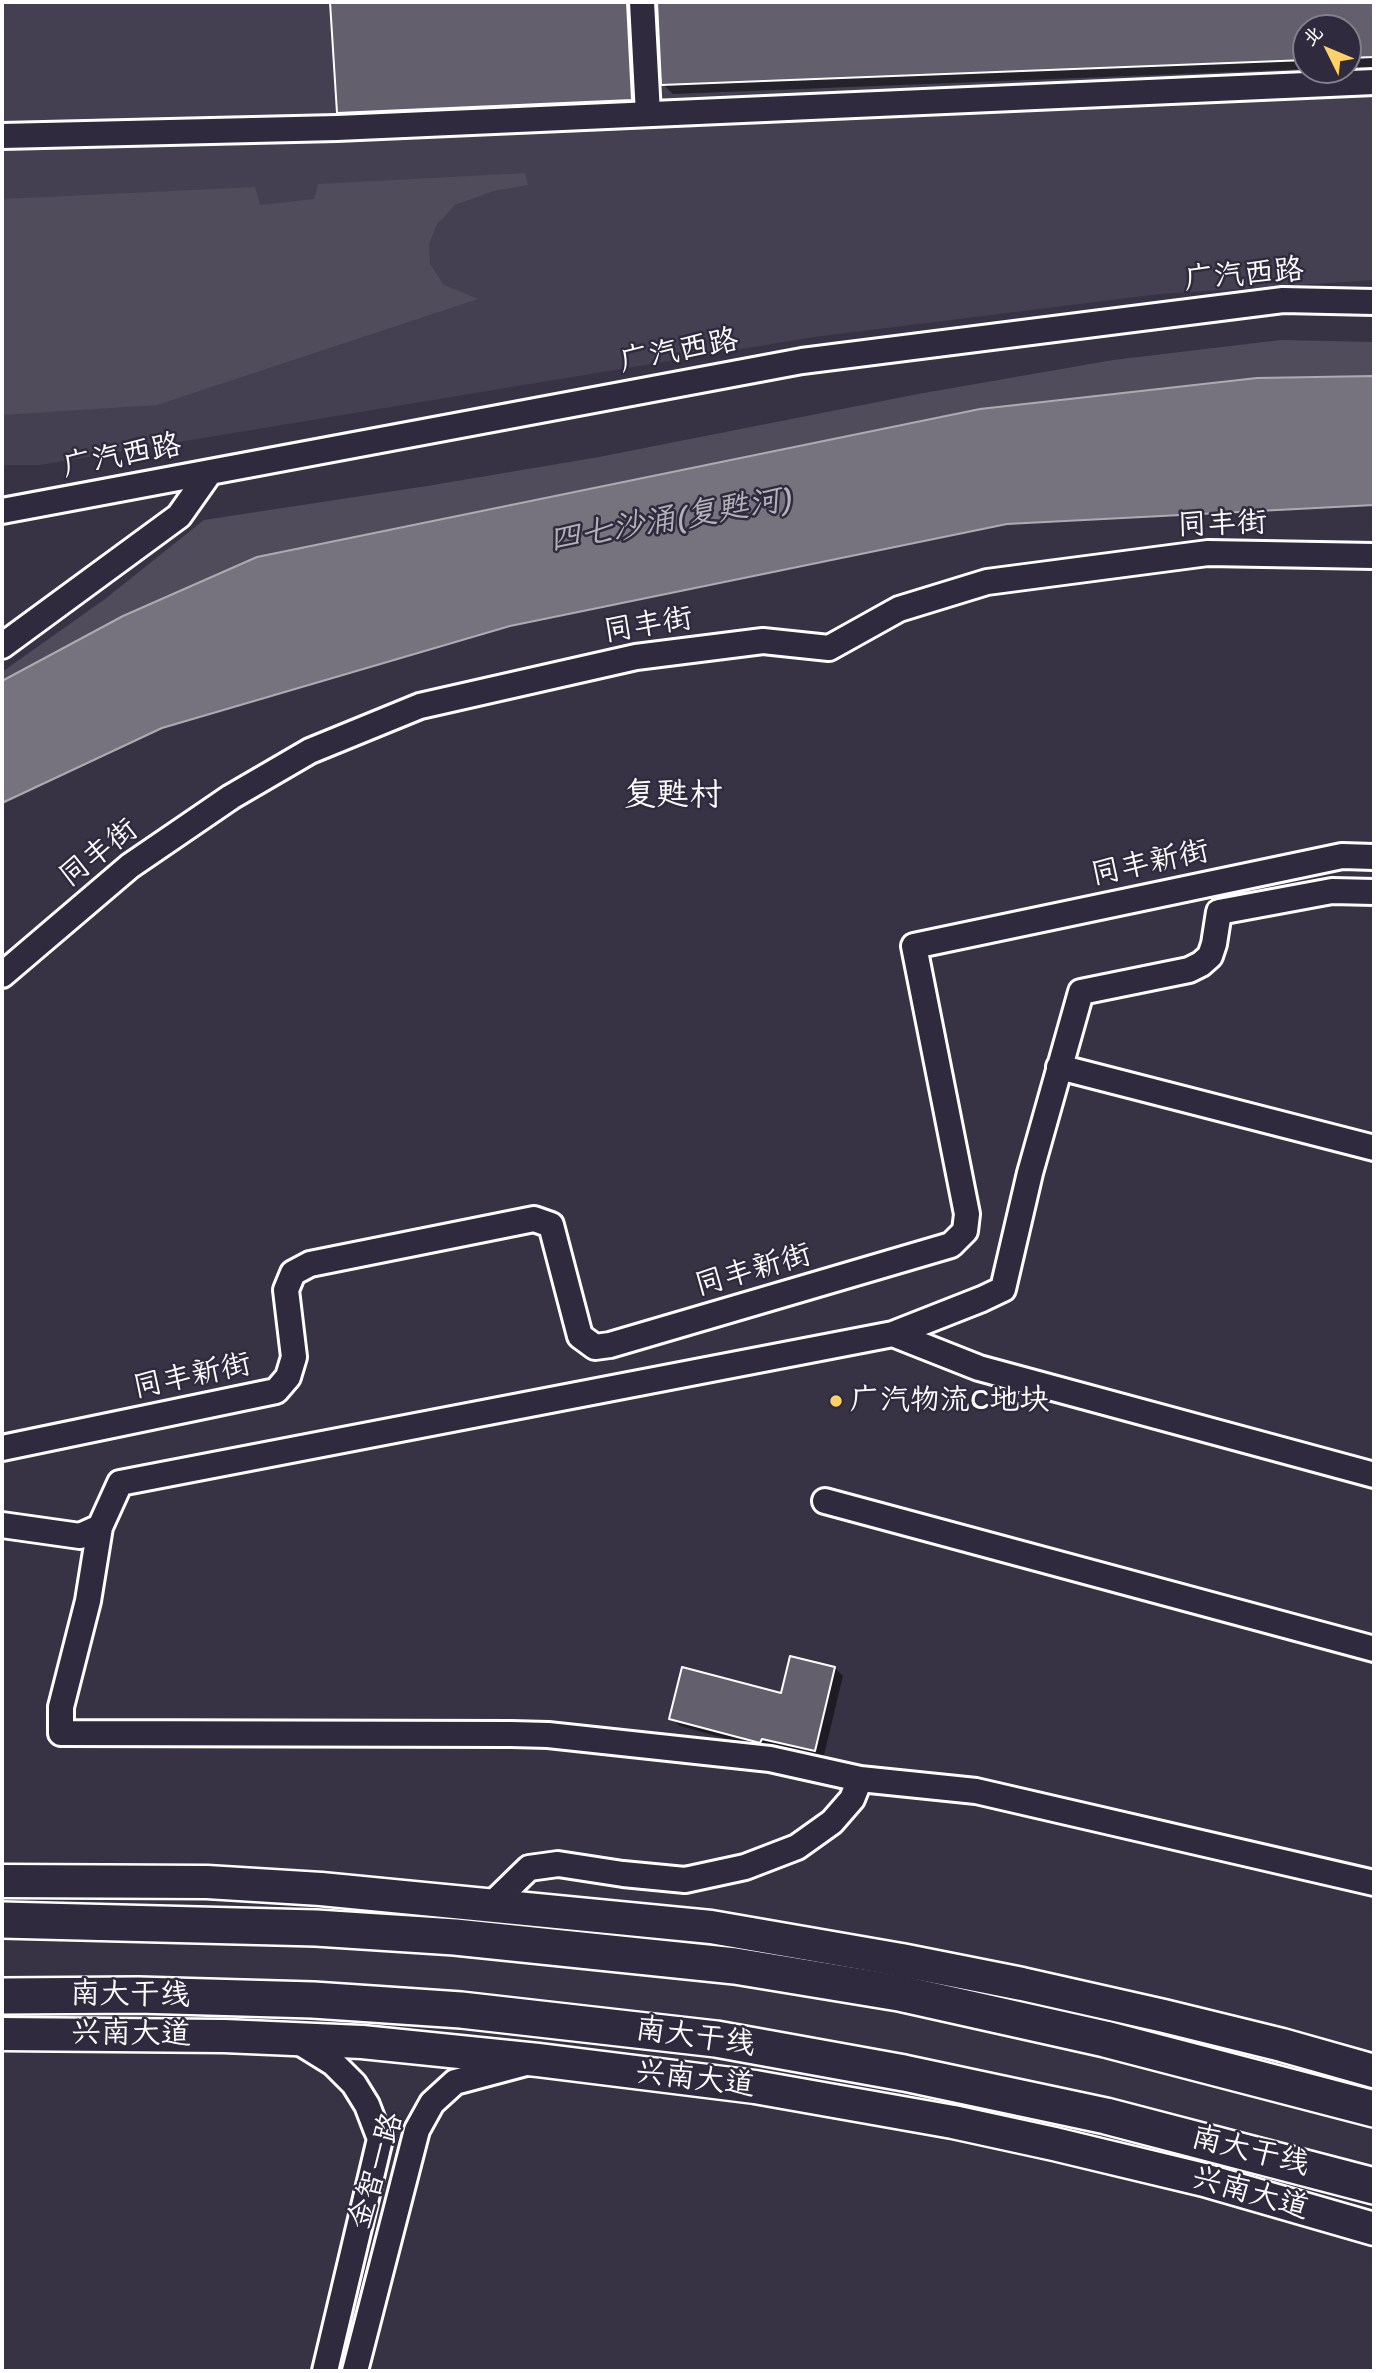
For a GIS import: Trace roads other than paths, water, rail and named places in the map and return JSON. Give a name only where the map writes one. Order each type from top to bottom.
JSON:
[{"type":"highway","points":[[2,1920],[316,1928],[456,1937],[736,1966],[911,1996],[1105,2039],[1374,2109]]},
{"type":"highway","name":"南大干线","points":[[2,1996],[138,1995],[313,2000],[461,2010],[716,2039],[904,2073],[1106,2116],[1295,2163],[1374,2186]]},
{"type":"highway","points":[[1340,2099],[1374,2103]]},
{"type":"highway","points":[[1295,2163],[1374,2199]]},
{"type":"main road","points":[[2,1881],[207,1882],[321,1889],[711,1927],[901,1960],[1164,2015],[1374,2071]]},
{"type":"main road","name":"兴南大道","points":[[2,2034],[225,2036],[362,2042],[538,2060],[755,2087],[953,2122],[1205,2180],[1374,2229]]},
{"type":"street","points":[[642,2],[648,114]]},
{"type":"street","points":[[2,136],[337,128],[1374,82]]},
{"type":"street","name":"广汽西路","points":[[2,512],[802,360],[1283,300],[1374,302]]},
{"type":"street","points":[[2,646],[179,516],[210,472]]},
{"type":"street","name":"同丰街","points":[[2,975],[130,866],[231,797],[310,751],[420,706],[636,657],[763,641],[829,648],[899,609],[987,582],[1208,553],[1374,556]]},
{"type":"street","name":"同丰新街","points":[[2,1448],[276,1391],[288,1377],[294,1357],[286,1290],[293,1273],[310,1264],[534,1219],[551,1225],[580,1336],[595,1347],[610,1345],[951,1245],[965,1231],[967,1214],[914,946],[1342,856],[1374,857]]},
{"type":"street","points":[[1374,892],[1332,891],[1219,912],[1210,956],[1201,964],[1188,970],[1081,992],[1030,1173],[1003,1289],[982,1299],[893,1334],[120,1483],[100,1527],[88,1601],[61,1707],[61,1732],[548,1735],[770,1759],[860,1779],[976,1791],[1374,1883]]},
{"type":"street","points":[[1059,1067],[1374,1148]]},
{"type":"street","points":[[893,1334],[979,1368],[1374,1475]]},
{"type":"street","points":[[825,1501],[1374,1649]]},
{"type":"street","points":[[2,1525],[80,1536],[100,1527]]},
{"type":"street","points":[[491,1905],[528,1868],[558,1864],[685,1880],[745,1867],[797,1847],[832,1822],[852,1799],[860,1779]]},
{"type":"street","name":"金智一路","points":[[296,2040],[333,2063],[354,2084],[367,2105],[380,2139],[325,2371]]},
{"type":"street","name":"金智一路","points":[[355,2371],[417,2130],[432,2103],[455,2082],[538,2060]]},
{"type":"water","name":"四七沙涌(复甦河)","points":[[1374,376],[1374,505],[1007,524],[510,626],[162,728],[2,803],[2,681],[123,616],[257,557],[980,409],[1257,378]]},
{"type":"place","name":"广汽物流C地块","points":[[836,1401]]},
{"type":"district","name":"复甦村","points":[[673,797]]}]
